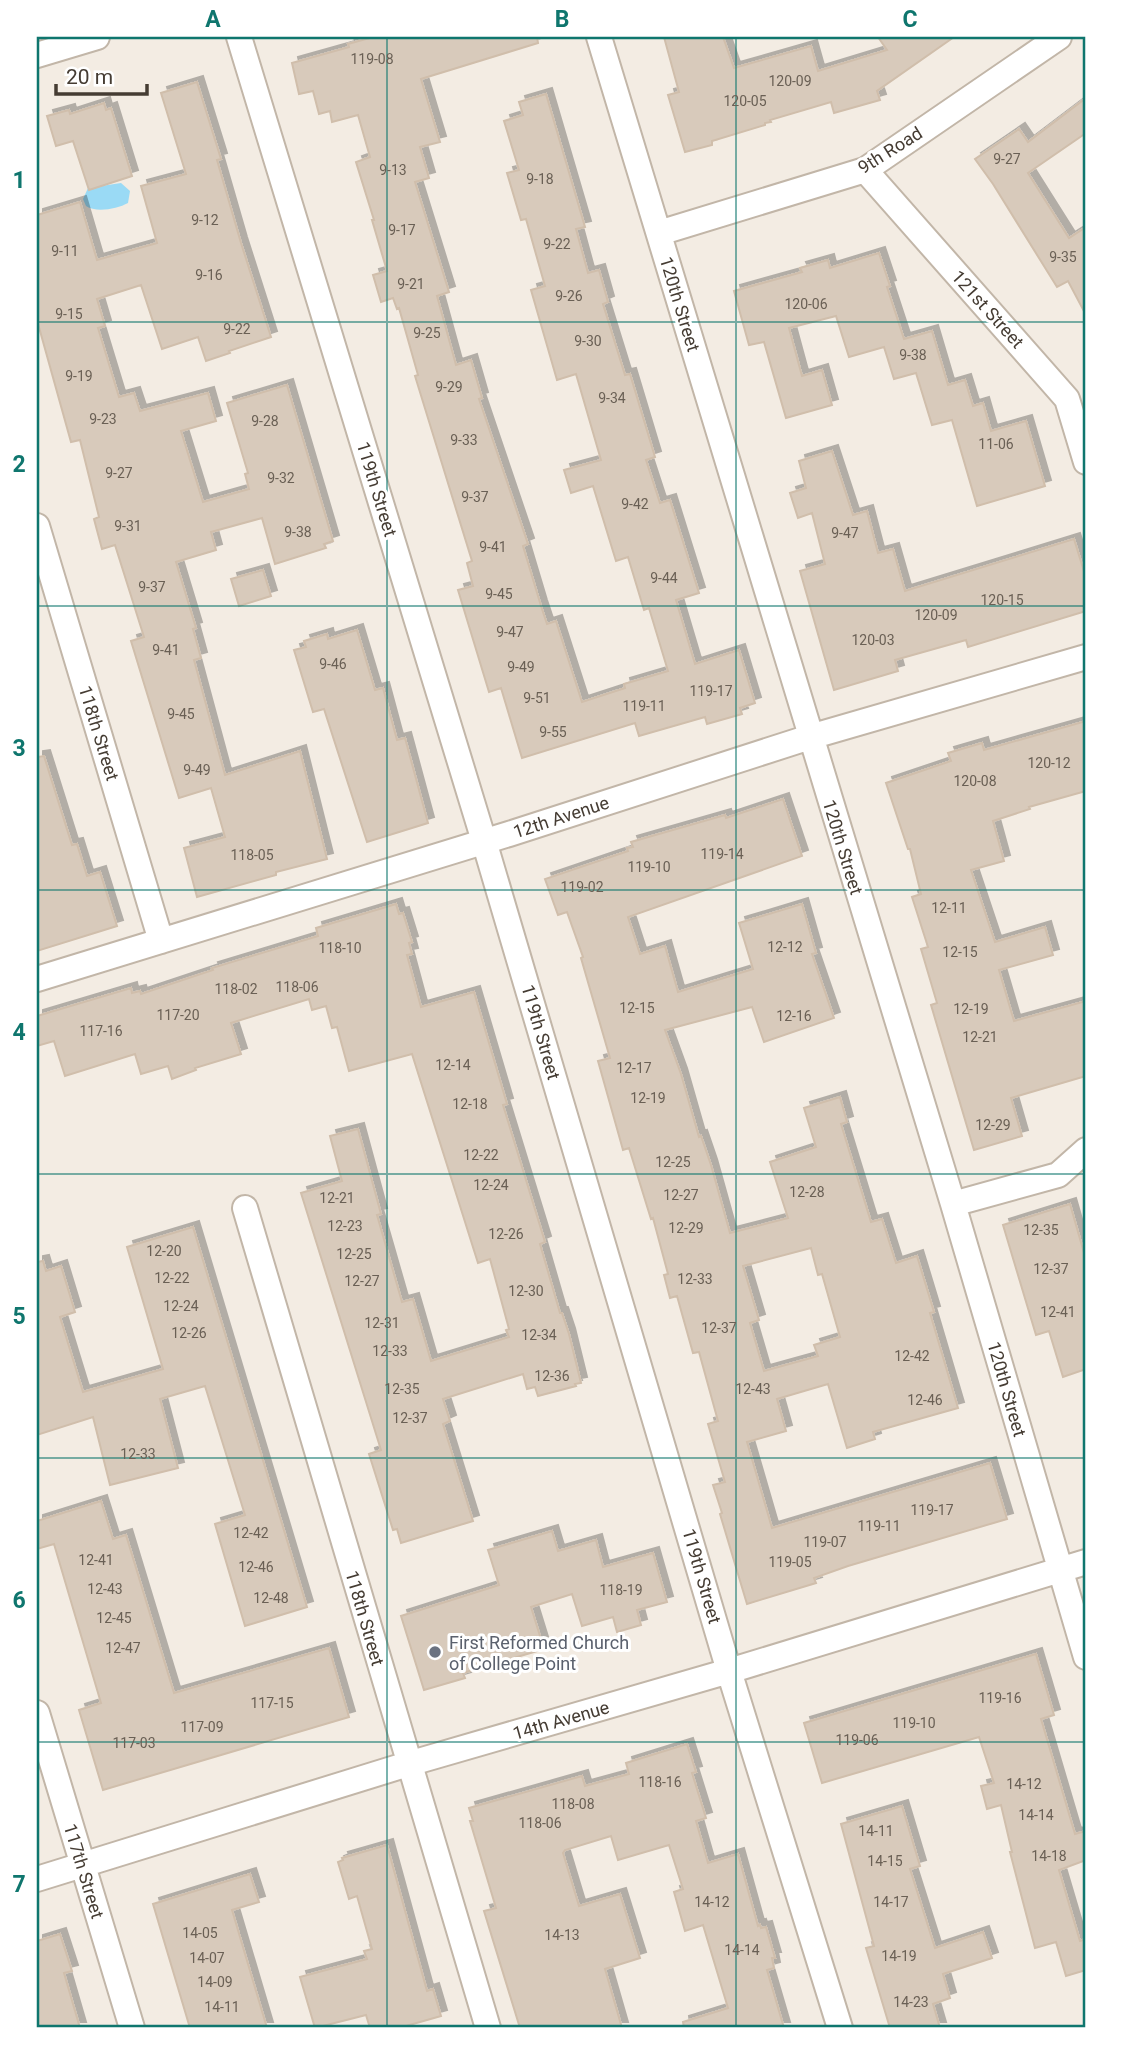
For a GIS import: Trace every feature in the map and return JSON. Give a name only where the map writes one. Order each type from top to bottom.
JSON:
[{"type":"street","points":[[37,55],[97,37]]},
{"type":"street","name":"119th Street","points":[[239,37],[484,841],[730,1671],[840,2028]]},
{"type":"street","name":"120th Street","points":[[599,37],[953,1204],[1086,1657]]},
{"type":"street","name":"9th Road","points":[[659,233],[864,170],[1059,37]]},
{"type":"street","name":"121st Street","points":[[864,170],[1067,399],[1086,462]]},
{"type":"street","name":"118th Street","points":[[37,526],[161,941]]},
{"type":"street","name":"12th Avenue","points":[[37,979],[810,737],[1086,657]]},
{"type":"street","points":[[953,1204],[1058,1175],[1086,1150]]},
{"type":"street","name":"118th Street","points":[[245,1208],[488,2028]]},
{"type":"street","name":"14th Avenue","points":[[37,1879],[408,1764],[730,1671],[1086,1562]]},
{"type":"street","name":"117th Street","points":[[37,1713],[132,2028]]},
{"type":"water","points":[[121,183],[130,191],[128,203],[107,209],[86,206],[83,199],[88,188]]},
{"type":"building","points":[[373,37],[537,37],[538,43],[421,79],[440,142],[420,147],[429,178],[415,182],[449,292],[437,296],[456,365],[471,360],[482,398],[479,399],[528,544],[523,546],[541,606],[547,624],[556,621],[582,702],[625,688],[624,684],[668,671],[649,608],[644,610],[628,557],[616,561],[593,486],[571,493],[564,470],[601,460],[576,374],[557,380],[531,290],[545,286],[526,219],[521,220],[507,173],[519,170],[504,121],[523,115],[519,102],[546,94],[585,227],[576,229],[588,273],[599,270],[608,302],[603,304],[625,375],[630,374],[655,457],[646,460],[660,503],[670,500],[699,593],[676,600],[695,664],[739,650],[755,703],[740,708],[742,714],[707,724],[705,717],[639,736],[635,723],[522,758],[501,688],[489,692],[458,590],[473,586],[467,563],[472,561],[415,376],[418,375],[399,308],[397,309],[393,298],[381,302],[373,275],[387,271],[356,162],[370,157],[358,115],[332,122],[330,111],[319,114],[313,91],[299,94],[292,63],[349,47],[348,44]]},
{"type":"building","points":[[664,37],[723,37],[734,68],[811,46],[818,71],[887,50],[878,37],[954,37],[877,91],[880,100],[834,113],[831,102],[770,120],[771,122],[765,125],[712,141],[712,145],[685,152],[668,95],[679,92]]},
{"type":"building","points":[[197,82],[221,159],[217,160],[241,243],[271,337],[206,361],[198,337],[162,349],[141,285],[97,299],[105,326],[98,328],[119,397],[134,393],[140,411],[208,393],[216,421],[181,431],[203,502],[249,489],[245,474],[248,473],[227,403],[287,385],[333,541],[324,544],[326,548],[275,564],[262,518],[211,532],[216,550],[176,562],[196,628],[193,629],[201,658],[194,660],[225,775],[300,751],[327,859],[197,897],[184,848],[225,837],[211,788],[179,798],[131,641],[144,637],[115,545],[102,549],[94,519],[99,517],[80,440],[71,442],[37,320],[37,215],[80,202],[97,260],[157,243],[141,186],[186,174],[161,93]]},
{"type":"building","points":[[1086,98],[1086,133],[1028,173],[1069,238],[1086,227],[1086,315],[1068,281],[1057,287],[975,159],[1019,129],[1028,142]]},
{"type":"building","points":[[104,103],[106,110],[111,108],[132,176],[89,190],[73,141],[56,146],[47,116],[69,110],[70,114]]},
{"type":"building","points":[[879,253],[904,339],[932,331],[948,385],[965,380],[973,406],[983,403],[991,431],[1026,421],[1045,486],[977,506],[952,420],[932,425],[916,373],[894,379],[884,347],[849,357],[836,316],[789,328],[802,376],[822,370],[832,405],[786,418],[764,342],[749,345],[734,291],[802,272],[800,268],[828,260],[830,268]]},
{"type":"building","points":[[832,451],[853,515],[867,511],[878,553],[893,549],[905,591],[1074,539],[1086,578],[1086,611],[968,647],[966,640],[895,660],[898,671],[834,690],[800,571],[825,564],[812,513],[798,518],[790,493],[806,488],[799,461]]},
{"type":"building","points":[[263,570],[271,596],[239,606],[231,579]]},
{"type":"building","points":[[357,630],[375,690],[383,688],[397,740],[405,738],[428,823],[367,842],[324,709],[313,712],[294,650],[306,647],[304,641],[327,634],[328,639]]},
{"type":"building","points":[[1086,721],[1086,791],[1029,807],[1030,809],[993,821],[1004,861],[971,870],[995,942],[1045,927],[1053,955],[999,970],[1014,1021],[1086,1001],[1086,1076],[1011,1098],[1022,1136],[974,1150],[931,1005],[937,1003],[921,949],[928,947],[912,897],[921,894],[910,849],[886,783],[951,761],[948,753],[982,743],[984,750]]},
{"type":"building","points":[[44,756],[72,845],[77,844],[87,876],[100,872],[117,926],[37,951],[37,757]]},
{"type":"building","points":[[783,799],[802,856],[628,917],[640,954],[665,946],[678,992],[753,969],[739,923],[802,904],[816,953],[812,954],[834,1018],[764,1042],[752,1007],[665,1030],[699,1137],[701,1136],[711,1165],[730,1233],[788,1218],[770,1162],[816,1147],[804,1108],[840,1097],[847,1122],[841,1124],[871,1222],[882,1219],[896,1263],[917,1256],[934,1312],[930,1313],[958,1408],[873,1432],[875,1439],[847,1448],[828,1384],[777,1399],[786,1431],[747,1442],[772,1528],[990,1463],[1007,1519],[848,1566],[814,1578],[816,1583],[747,1604],[713,1485],[725,1482],[708,1424],[718,1421],[699,1352],[693,1353],[677,1296],[670,1298],[664,1275],[668,1274],[653,1218],[651,1219],[629,1148],[623,1150],[598,1061],[610,1058],[581,958],[583,957],[567,912],[558,915],[545,879],[628,851],[627,848],[633,847],[631,842],[725,815],[726,818]],"holes":[[[811,1248],[818,1275],[822,1274],[840,1337],[814,1345],[818,1356],[764,1371],[750,1323],[759,1320],[743,1266]]]},
{"type":"building","points":[[396,904],[399,914],[403,913],[412,942],[409,943],[412,954],[407,955],[421,1007],[474,992],[507,1104],[503,1105],[545,1242],[540,1244],[560,1313],[569,1334],[581,1383],[538,1396],[535,1387],[527,1389],[523,1374],[443,1399],[450,1421],[443,1424],[473,1521],[401,1543],[397,1529],[393,1530],[369,1454],[381,1450],[301,1193],[342,1181],[330,1136],[358,1129],[381,1214],[377,1215],[402,1302],[413,1299],[431,1361],[509,1337],[490,1259],[478,1263],[412,1054],[349,1071],[337,1027],[332,1028],[326,1006],[312,1010],[309,999],[231,1023],[241,1054],[195,1068],[196,1070],[172,1079],[168,1066],[141,1074],[135,1054],[65,1076],[54,1041],[37,1046],[37,1016],[131,988],[132,993],[140,991],[141,994],[213,970],[212,968],[318,936],[316,928]]},
{"type":"building","points":[[1070,1204],[1086,1260],[1086,1369],[1063,1377],[1049,1331],[1036,1335],[1003,1225]]},
{"type":"building","points":[[193,1227],[307,1607],[245,1626],[215,1524],[245,1515],[205,1386],[160,1399],[178,1468],[110,1485],[93,1417],[37,1435],[37,1262],[43,1261],[46,1271],[61,1266],[75,1312],[60,1317],[83,1392],[163,1369],[127,1247]]},
{"type":"building","points":[[101,1501],[113,1539],[126,1535],[174,1693],[329,1648],[349,1717],[103,1790],[79,1710],[101,1703],[54,1544],[37,1549],[37,1521]]},
{"type":"building","points":[[552,1531],[558,1551],[596,1540],[603,1567],[653,1553],[667,1602],[637,1610],[641,1625],[617,1632],[613,1617],[582,1626],[572,1594],[531,1607],[544,1649],[463,1673],[465,1678],[424,1690],[401,1616],[499,1585],[488,1550]]},
{"type":"building","points":[[1036,1654],[1054,1715],[1041,1719],[1075,1834],[1086,1831],[1086,1860],[1059,1870],[1080,1941],[1086,1939],[1086,1970],[1066,1976],[1056,1942],[1035,1948],[1010,1852],[1001,1805],[987,1809],[981,1786],[994,1783],[979,1737],[822,1783],[804,1723]]},
{"type":"building","points":[[687,1744],[696,1772],[692,1773],[706,1818],[696,1821],[708,1863],[738,1854],[758,1926],[766,1927],[775,1958],[772,1958],[774,1968],[767,1970],[784,2028],[684,2028],[683,2022],[728,2008],[703,1925],[685,1931],[674,1892],[683,1889],[669,1845],[618,1860],[611,1836],[565,1850],[563,1853],[579,1906],[620,1894],[640,1958],[605,1969],[622,2028],[520,2028],[484,1911],[496,1908],[470,1821],[473,1821],[469,1808],[582,1776],[585,1786],[629,1774],[626,1763]]},
{"type":"building","points":[[902,1806],[920,1866],[910,1869],[935,1948],[983,1932],[992,1958],[943,1974],[950,1998],[933,2004],[940,2028],[890,2028],[866,1948],[874,1946],[841,1824]]},
{"type":"building","points":[[387,1845],[427,1991],[433,1989],[441,2016],[399,2028],[370,2028],[366,2015],[315,2028],[300,1977],[367,1959],[364,1951],[372,1949],[357,1896],[349,1899],[338,1862],[343,1860],[342,1858]]},
{"type":"building","points":[[250,1874],[259,1902],[232,1910],[267,2028],[190,2028],[153,1904]]},
{"type":"building","points":[[60,1934],[72,1971],[64,1973],[80,2028],[37,2028],[37,1941]]},
{"type":"place","name":"First Reformed Church of College Point","points":[[435,1652]]}]
